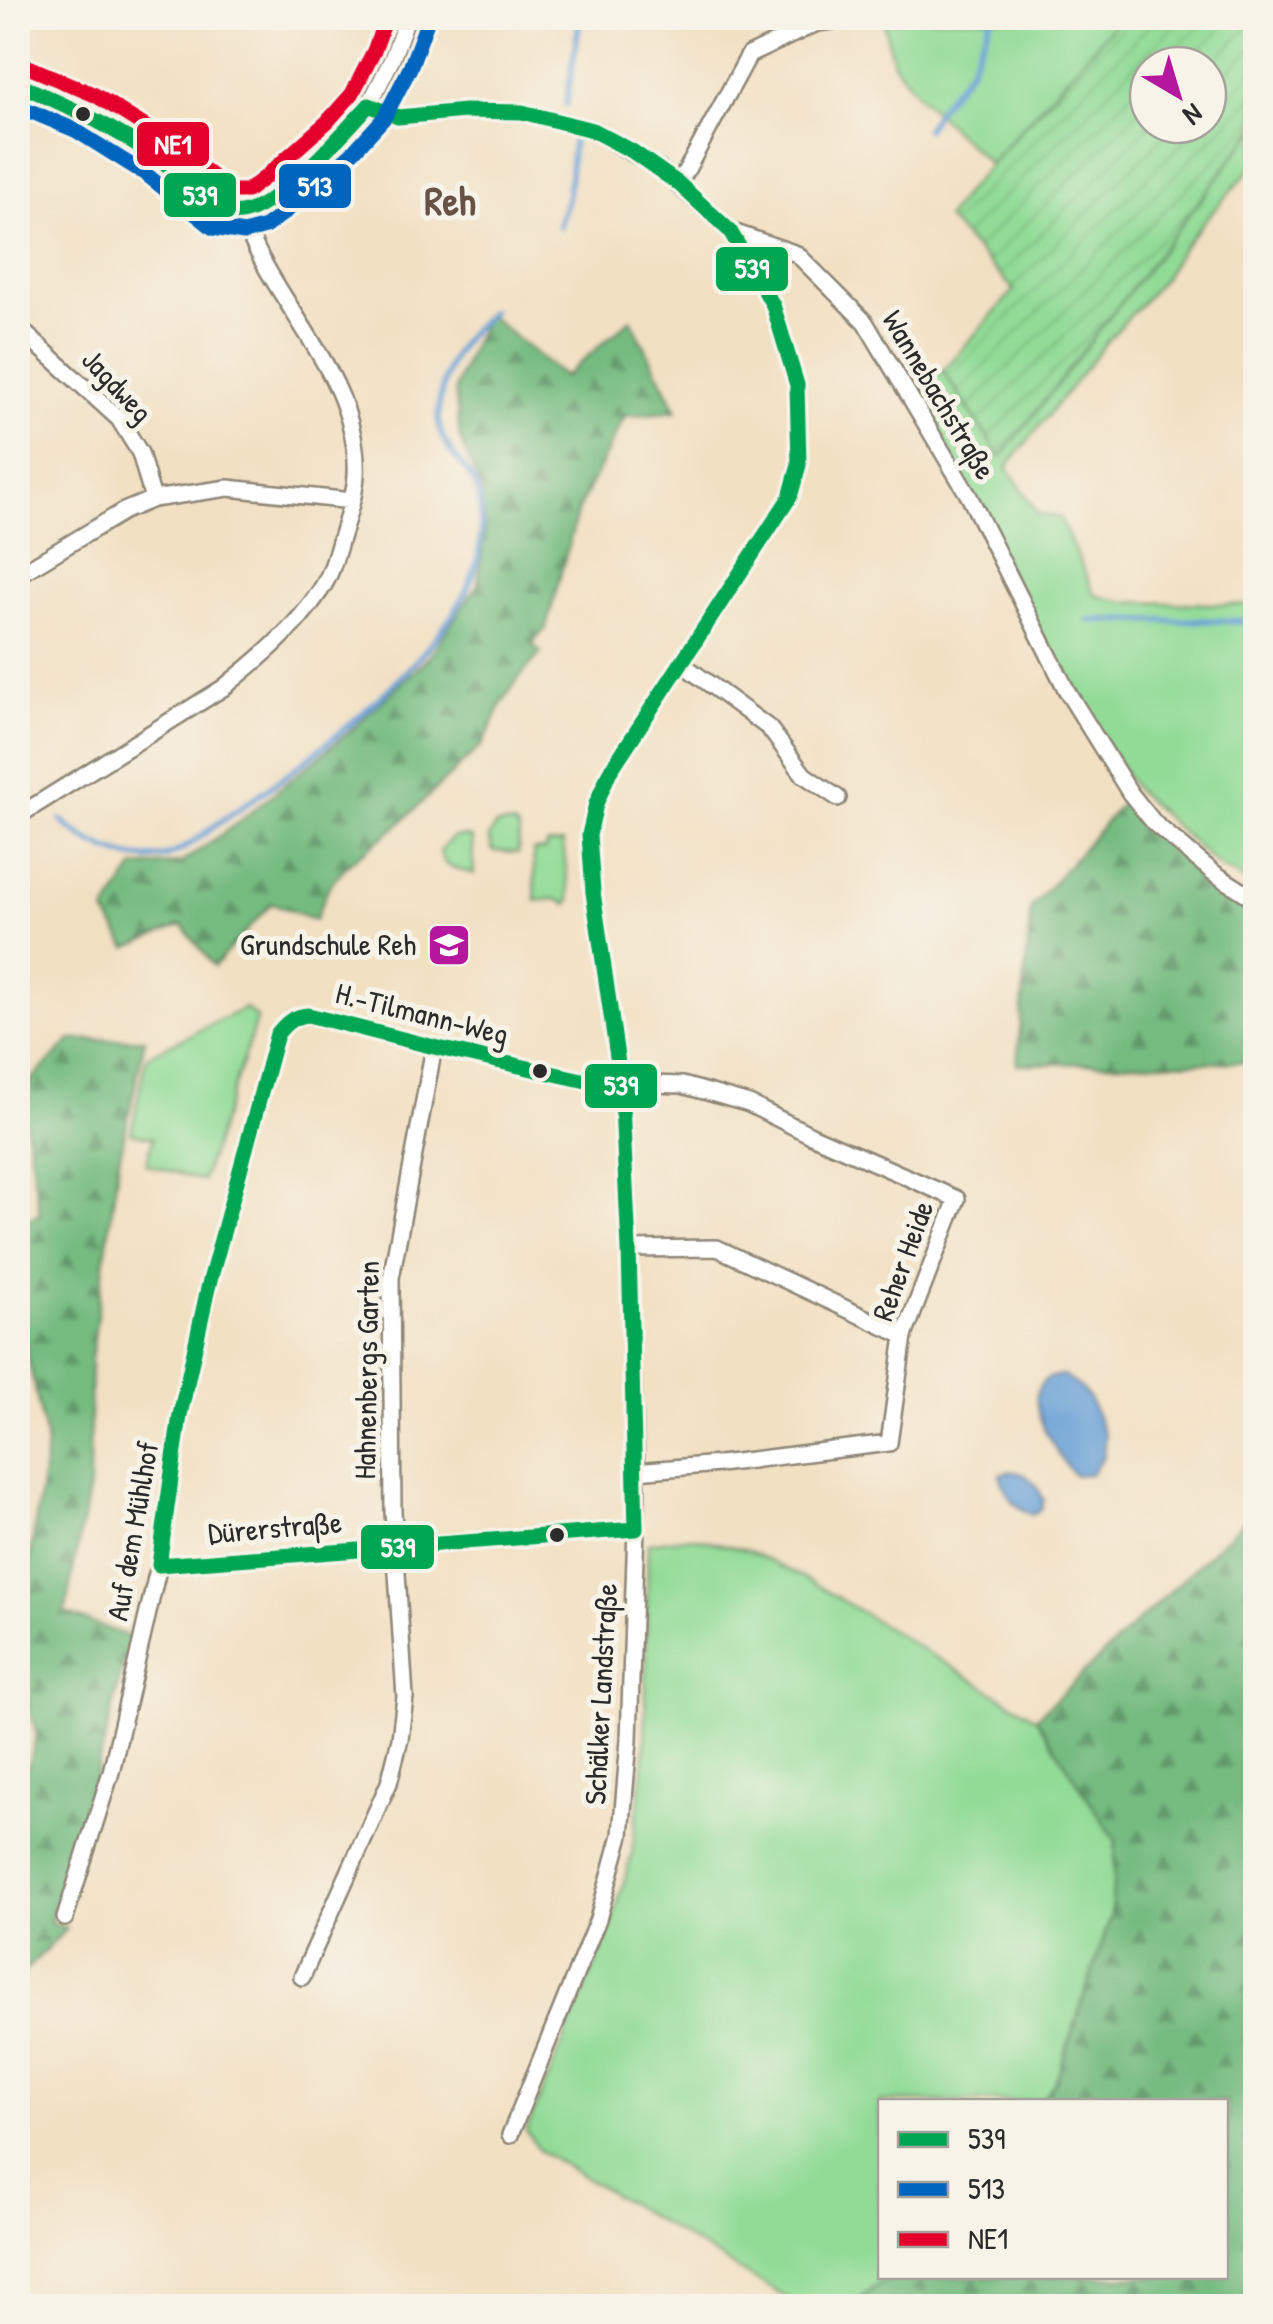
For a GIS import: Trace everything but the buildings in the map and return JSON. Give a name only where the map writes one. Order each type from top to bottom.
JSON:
[{"type":"street","points":[[18,84],[84,112],[159,159],[222,210],[241,213],[256,209],[276,194],[341,136],[369,105],[392,60],[407,18]]},
{"type":"street","points":[[679,184],[749,55],[817,23],[856,18]]},
{"type":"street","name":"Wannebachstraße","points":[[369,105],[398,116],[465,110],[522,112],[592,130],[632,151],[679,184],[730,231],[797,254],[865,322],[970,498],[1068,693],[1130,793],[1155,824],[1214,873],[1256,900]]},
{"type":"street","points":[[18,816],[208,698],[253,664],[305,612],[332,569],[352,501],[355,443],[333,378],[260,258],[241,213]]},
{"type":"street","name":"Schälker Landstraße","points":[[510,2135],[598,1919],[621,1835],[629,1740],[636,1470],[629,1249],[621,1084],[593,892],[591,824],[609,773],[790,497],[800,464],[796,385],[778,321],[730,231]]},
{"type":"street","name":"Jagdweg","points":[[18,326],[119,420],[140,453],[153,499]]},
{"type":"street","points":[[18,575],[124,511],[153,499],[228,488],[352,501]]},
{"type":"street","points":[[681,663],[770,728],[804,775],[838,798]]},
{"type":"street","name":"H.-Tilmann-Weg","points":[[277,1034],[289,1019],[308,1015],[434,1048],[590,1082],[621,1084]]},
{"type":"street","name":"Auf dem Mühlhof","points":[[65,1918],[111,1772],[158,1565],[180,1416],[208,1288],[277,1034]]},
{"type":"street","name":"Hahnenbergs Garten","points":[[302,1976],[389,1783],[400,1740],[405,1697],[395,1545],[391,1278],[434,1048]]},
{"type":"street","name":"Reher Heide","points":[[621,1084],[682,1085],[749,1104],[957,1200],[904,1336],[889,1443],[636,1470]]},
{"type":"street","points":[[629,1249],[717,1248],[904,1336]]},
{"type":"street","name":"Dürerstraße","points":[[158,1565],[636,1528]]},
{"type":"green space","points":[[916,18],[1120,18],[989,164],[921,98],[893,63],[884,23]]},
{"type":"green space","points":[[1120,18],[1255,18],[1255,129],[1001,457],[943,371],[1014,290],[946,218]]},
{"type":"green space","points":[[1255,129],[1255,164],[1205,220],[1163,279],[1103,346],[1007,467],[1039,515],[1059,517],[1095,595],[1126,602],[1255,605],[1255,886],[1218,866],[1135,789],[1071,691],[909,387],[943,371],[1001,456]]},
{"type":"green space","points":[[487,314],[564,377],[631,319],[677,411],[625,416],[578,510],[546,628],[532,644],[541,653],[503,701],[483,744],[397,826],[348,864],[329,886],[315,920],[272,903],[214,966],[182,925],[127,948],[105,912],[135,867],[181,863],[240,821],[348,733],[429,657],[478,584],[485,529],[481,488],[460,439],[455,389]]},
{"type":"green space","points":[[1123,802],[1209,883],[1255,908],[1255,1062],[1017,1064],[1031,908]]},
{"type":"green space","points":[[495,826],[516,826],[519,832],[518,853],[493,851],[489,838]]},
{"type":"green space","points":[[453,837],[472,838],[474,874],[452,868],[441,856],[440,850]]},
{"type":"green space","points":[[563,843],[570,901],[536,901],[533,851]]},
{"type":"green space","points":[[245,1008],[257,1018],[202,1181],[146,1164],[153,1138],[131,1133],[149,1055]]},
{"type":"green space","points":[[145,1039],[119,1159],[108,1236],[91,1359],[89,1487],[65,1613],[130,1637],[85,1816],[50,1922],[67,1928],[18,1978],[18,1797],[37,1736],[18,1672],[18,1610],[47,1444],[18,1313],[18,1223],[40,1214],[20,1091],[71,1040]]},
{"type":"green space","points":[[1255,1511],[1255,2306],[849,2306],[886,2279],[1228,2279],[1228,2099],[1043,2099],[1056,2081],[1111,1916],[1116,1841],[1036,1718]]},
{"type":"green space","points":[[691,1537],[747,1550],[808,1580],[1036,1718],[1116,1840],[1112,1916],[1056,2081],[1043,2099],[878,2099],[878,2279],[886,2279],[849,2306],[800,2306],[539,2150],[526,2131],[609,1933],[632,1854],[645,1751],[648,1543]]},
{"type":"water","points":[[1062,1375],[1080,1387],[1090,1400],[1105,1436],[1103,1456],[1091,1474],[1074,1475],[1040,1419],[1038,1390],[1046,1380]]},
{"type":"water","points":[[1000,1474],[1023,1474],[1035,1484],[1044,1500],[1041,1510],[1032,1515],[1011,1499]]},
{"type":"waterway","points":[[566,105],[580,18]]},
{"type":"waterway","points":[[926,129],[970,69],[992,18]]},
{"type":"waterway","points":[[559,226],[568,195],[573,140]]},
{"type":"waterway","points":[[61,820],[97,845],[128,856],[158,858],[172,854],[333,739],[410,668],[441,631],[465,593],[478,557],[479,498],[474,482],[443,438],[439,403],[455,353],[492,311]]},
{"type":"waterway","points":[[1088,620],[1256,621]]},
{"type":"transit line","name":"NE1","points":[[26,66],[95,95],[170,142],[230,191],[247,191],[327,122],[352,94],[386,18]]},
{"type":"transit line","name":"513","points":[[18,106],[75,130],[147,175],[213,228],[244,233],[265,227],[288,210],[354,151],[384,118],[410,68],[426,25]]},
{"type":"transit line","name":"539","points":[[18,84],[125,137],[164,163],[209,202],[233,213],[256,208],[291,184],[369,105]]},
{"type":"transit line","name":"539","points":[[369,105],[398,117],[465,111],[522,112],[592,130],[632,151],[679,184],[730,231],[773,305],[797,385],[799,465],[790,497],[609,773],[589,835],[593,892],[621,1084],[636,1529]]},
{"type":"transit line","name":"539","points":[[159,1565],[180,1415],[208,1288],[277,1034],[294,1019],[308,1015],[591,1082],[621,1084]]},
{"type":"transit line","name":"539","points":[[159,1565],[636,1529]]},
{"type":"place","name":"Grundschule Reh","points":[[449,945]]},
{"type":"district","name":"Reh","points":[[450,201]]}]
